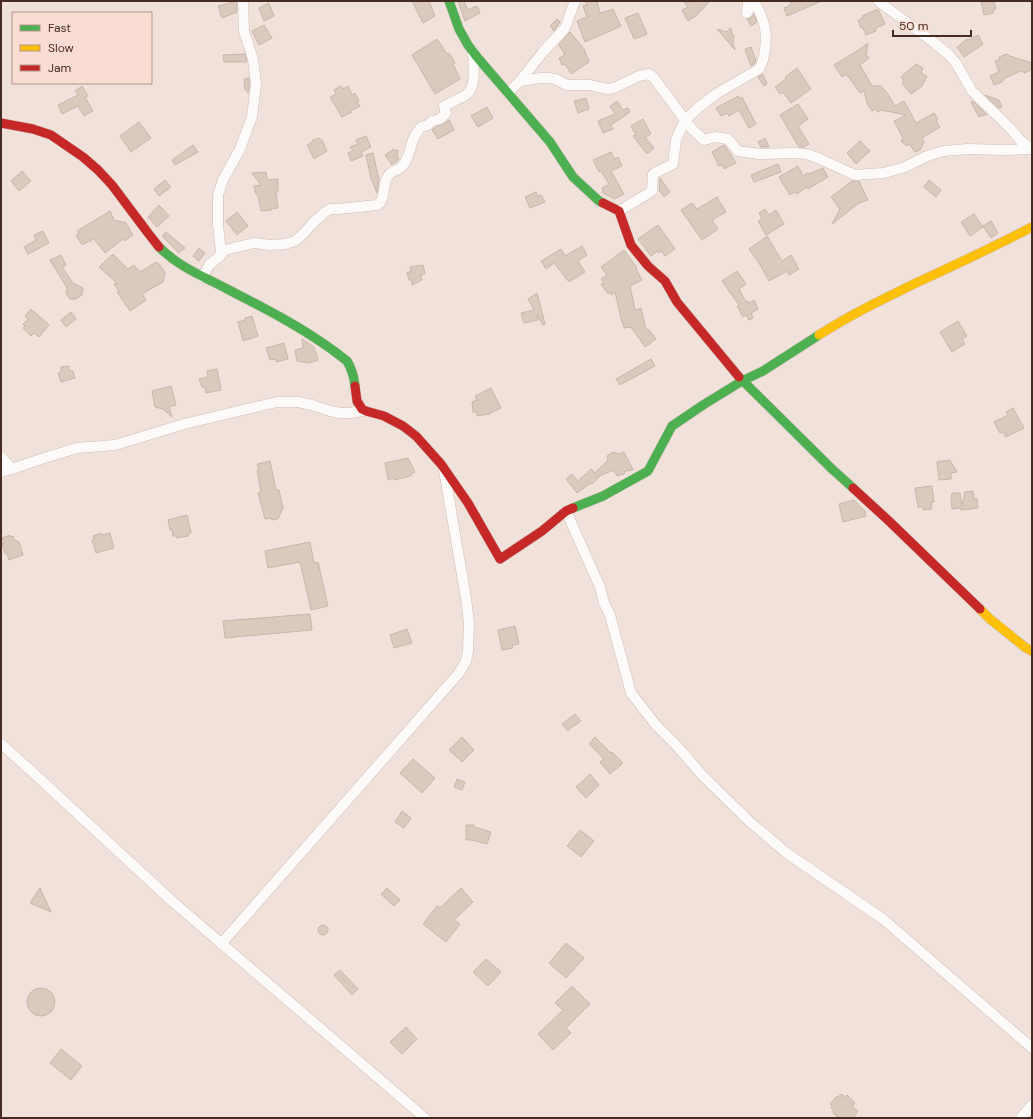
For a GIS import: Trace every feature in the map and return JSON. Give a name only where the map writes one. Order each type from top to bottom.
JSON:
[{"type":"street","points":[[219,257],[221,252],[218,225],[218,195],[223,180],[240,149],[252,118],[256,84],[253,59],[244,31],[243,1]]},
{"type":"street","points":[[449,1],[459,29],[473,51],[550,142],[573,177],[599,201],[619,211],[631,245],[648,266],[665,281],[677,302],[742,380],[832,469],[890,522],[990,619],[1026,648],[1032,651]]},
{"type":"street","points":[[508,93],[565,28],[575,1]]},
{"type":"street","points":[[748,1],[747,13],[754,1]]},
{"type":"street","points":[[619,211],[652,191],[653,174],[673,164],[676,140],[685,120],[716,94],[759,69],[762,65],[766,29],[754,1]]},
{"type":"street","points":[[878,1],[948,54],[956,64],[972,91],[1010,128],[1021,142],[1032,149]]},
{"type":"street","points":[[202,276],[210,264],[225,250],[254,243],[270,245],[285,244],[295,241],[330,209],[376,205],[380,203],[387,176],[391,171],[404,165],[408,158],[413,141],[421,127],[428,125],[432,121],[440,119],[446,113],[444,106],[467,93],[472,88],[474,82],[473,51]]},
{"type":"street","points":[[520,81],[548,78],[555,79],[567,85],[589,85],[608,89],[614,88],[639,76],[649,74],[654,78],[691,128],[704,140],[715,137],[728,139],[738,151],[759,154],[807,154],[855,175],[884,173],[905,167],[927,156],[944,151],[968,149],[1032,149]]},
{"type":"street","points":[[1,123],[52,135],[98,169],[111,183],[149,235],[162,250],[175,261],[187,270],[202,276],[302,329],[347,361],[351,367],[359,405],[363,411]]},
{"type":"street","points":[[1,472],[77,448],[115,445],[184,424],[277,402],[298,402],[340,413],[363,411],[379,414],[401,425],[416,437],[444,466],[476,515],[500,559],[542,531],[566,511],[603,496],[648,471],[672,426],[742,380],[763,371],[828,329],[871,305],[1032,227]]},
{"type":"street","points":[[1,457],[12,469]]},
{"type":"street","points":[[221,944],[454,679],[466,661],[468,652],[469,623],[444,466]]},
{"type":"street","points":[[566,511],[600,587],[604,603],[610,615],[631,693],[656,725],[677,746],[701,774],[750,822],[788,854],[883,919],[1032,1048]]},
{"type":"street","points":[[1,744],[172,901],[425,1118]]},
{"type":"street","points":[[1021,1118],[1032,1105]]},
{"type":"building","points":[[237,1],[237,12],[222,18],[218,6]]},
{"type":"building","points":[[412,1],[429,1],[435,16],[423,23]]},
{"type":"building","points":[[458,1],[464,1],[468,10],[477,6],[480,13],[465,21]]},
{"type":"building","points":[[585,1],[597,1],[600,13],[613,9],[621,26],[585,42],[577,21],[587,17],[583,6],[587,5]]},
{"type":"building","points":[[683,1],[710,1],[697,15],[688,21],[682,10],[688,7]]},
{"type":"building","points":[[822,1],[787,16],[784,8],[789,6],[791,2]]},
{"type":"building","points":[[994,1],[996,9],[993,10],[993,13],[984,15],[981,2]]},
{"type":"building","points":[[269,3],[274,16],[264,21],[259,8]]},
{"type":"building","points":[[878,9],[885,24],[876,28],[876,31],[866,35],[858,20],[863,18],[862,16]]},
{"type":"building","points":[[638,13],[647,34],[634,39],[625,18]]},
{"type":"building","points":[[754,14],[757,22],[751,26],[747,19],[751,18]]},
{"type":"building","points":[[557,19],[560,22],[554,31],[550,26]]},
{"type":"building","points":[[264,25],[272,38],[259,45],[252,31]]},
{"type":"building","points":[[731,28],[732,35],[734,35],[733,43],[735,50],[717,29],[726,32]]},
{"type":"building","points":[[570,32],[584,49],[589,62],[571,74],[565,64],[562,65],[559,58],[565,55],[559,45]]},
{"type":"building","points":[[978,35],[983,44],[964,57],[957,47],[967,39],[968,40]]},
{"type":"building","points":[[437,39],[455,63],[453,64],[460,79],[435,94],[412,55]]},
{"type":"building","points":[[868,43],[866,55],[869,58],[860,65],[872,86],[881,86],[895,106],[904,101],[916,123],[934,113],[938,119],[936,121],[940,127],[922,138],[924,142],[920,150],[915,152],[909,144],[907,146],[901,141],[903,138],[894,121],[906,115],[881,110],[878,112],[876,109],[872,111],[867,103],[864,91],[860,93],[848,76],[846,74],[842,77],[834,65]]},
{"type":"building","points":[[751,47],[756,60],[751,66],[745,49]]},
{"type":"building","points":[[245,54],[247,62],[224,62],[223,55]]},
{"type":"building","points":[[1007,54],[1032,63],[1032,69],[1025,73],[1021,71],[994,85],[990,76],[999,72],[995,61],[1000,59],[999,57]]},
{"type":"building","points":[[916,64],[923,68],[921,73],[927,76],[922,86],[911,94],[902,83],[904,81],[901,77]]},
{"type":"building","points":[[797,68],[811,89],[791,103],[783,92],[780,94],[775,87]]},
{"type":"building","points":[[763,74],[767,84],[764,86],[758,77]]},
{"type":"building","points":[[249,78],[248,93],[247,90],[245,90],[244,79]]},
{"type":"building","points":[[82,86],[88,96],[85,97],[93,111],[84,116],[78,106],[62,114],[58,105],[78,95],[75,91]]},
{"type":"building","points":[[341,86],[343,89],[348,86],[352,95],[355,93],[359,101],[357,102],[360,106],[342,117],[330,97],[336,94],[334,90]]},
{"type":"building","points":[[985,95],[999,100],[1002,107],[999,108]]},
{"type":"building","points":[[738,96],[740,99],[742,97],[756,124],[749,128],[739,110],[729,116],[727,113],[721,116],[716,108]]},
{"type":"building","points":[[586,98],[589,109],[578,113],[574,101]]},
{"type":"building","points":[[617,101],[623,110],[628,108],[630,112],[611,125],[613,129],[603,133],[598,121],[615,114],[610,106]]},
{"type":"building","points":[[973,101],[987,115],[979,117],[971,102]]},
{"type":"building","points":[[798,104],[808,119],[798,126],[809,144],[804,147],[799,147],[780,115]]},
{"type":"building","points":[[487,107],[493,118],[478,127],[471,116]]},
{"type":"building","points":[[643,119],[651,134],[645,137],[654,148],[647,154],[633,136],[636,135],[631,126]]},
{"type":"building","points":[[449,120],[454,130],[438,139],[432,130]]},
{"type":"building","points":[[139,122],[151,138],[131,152],[120,136]]},
{"type":"building","points":[[366,136],[371,147],[361,152],[363,156],[351,161],[348,153],[353,151],[350,147],[358,144],[356,140]]},
{"type":"building","points":[[319,138],[322,140],[327,151],[314,159],[307,145],[313,140]]},
{"type":"building","points":[[765,138],[769,147],[761,147],[758,142]]},
{"type":"building","points":[[860,141],[870,151],[856,164],[847,153]]},
{"type":"building","points":[[193,145],[198,152],[175,165],[172,160]]},
{"type":"building","points":[[724,145],[736,163],[724,169],[722,165],[719,166],[712,152]]},
{"type":"building","points":[[394,149],[395,151],[398,150],[397,155],[399,159],[392,165],[385,155]]},
{"type":"building","points":[[611,152],[614,159],[618,157],[622,166],[611,171],[624,194],[614,199],[602,192],[602,188],[609,184],[601,171],[599,172],[593,160]]},
{"type":"building","points":[[373,153],[379,179],[377,193],[371,178],[366,155]]},
{"type":"building","points":[[778,164],[781,172],[754,182],[751,175]]},
{"type":"building","points":[[798,166],[803,176],[823,168],[828,177],[808,189],[807,187],[797,194],[794,192],[790,195],[779,177]]},
{"type":"building","points":[[22,171],[31,181],[19,191],[11,181]]},
{"type":"building","points":[[266,172],[267,180],[278,179],[278,191],[276,192],[278,208],[261,211],[258,195],[256,194],[254,186],[261,185],[252,173]]},
{"type":"building","points":[[660,178],[670,192],[664,197],[659,190]]},
{"type":"building","points":[[165,180],[171,187],[159,196],[154,189]]},
{"type":"building","points":[[929,180],[941,190],[936,197],[924,187]]},
{"type":"building","points":[[852,181],[859,181],[868,200],[859,203],[832,224],[840,209],[831,197]]},
{"type":"building","points":[[536,192],[538,196],[541,195],[545,202],[530,208],[525,197]]},
{"type":"building","points":[[717,197],[726,212],[712,220],[718,229],[702,240],[681,210],[692,203],[697,209]]},
{"type":"building","points":[[159,205],[169,216],[157,227],[148,217]]},
{"type":"building","points":[[765,209],[769,215],[776,210],[784,224],[766,235],[758,221],[762,219],[759,213]]},
{"type":"building","points":[[110,211],[114,220],[126,223],[133,235],[124,241],[123,239],[105,253],[94,239],[82,245],[76,235],[79,234],[77,231]]},
{"type":"building","points":[[237,212],[248,226],[237,235],[226,221]]},
{"type":"building","points":[[974,214],[983,227],[970,236],[961,222]]},
{"type":"building","points":[[991,221],[998,233],[991,238],[983,226]]},
{"type":"building","points":[[658,225],[675,249],[665,256],[662,251],[659,253],[658,251],[651,256],[638,239]]},
{"type":"building","points":[[43,231],[49,243],[28,254],[24,247],[36,240],[34,235]]},
{"type":"building","points":[[166,232],[185,248],[179,253],[162,236]]},
{"type":"building","points":[[767,236],[782,261],[791,255],[799,269],[789,275],[787,271],[769,281],[749,249]]},
{"type":"building","points":[[582,246],[587,255],[578,261],[585,272],[569,282],[554,263],[546,269],[541,261],[561,249],[565,256]]},
{"type":"building","points":[[199,248],[205,253],[199,261],[193,256]]},
{"type":"building","points":[[624,250],[637,268],[636,269],[642,280],[630,286],[635,310],[641,308],[646,330],[648,329],[656,339],[645,347],[631,327],[624,328],[615,292],[611,295],[610,292],[608,294],[601,284],[604,283],[601,279],[607,275],[601,267]]},
{"type":"building","points":[[113,254],[128,269],[134,265],[140,272],[156,262],[165,273],[163,282],[142,294],[146,300],[130,311],[117,292],[119,291],[114,284],[117,283],[99,267]]},
{"type":"building","points":[[61,255],[66,265],[62,267],[73,283],[83,288],[82,295],[76,299],[70,299],[66,293],[67,288],[50,260]]},
{"type":"building","points":[[423,265],[425,274],[421,275],[422,280],[412,285],[412,280],[409,280],[407,272],[411,272],[410,267]]},
{"type":"building","points":[[737,271],[746,284],[739,289],[746,302],[748,301],[749,303],[754,300],[758,309],[751,313],[753,318],[749,320],[746,315],[743,317],[737,306],[739,305],[722,281]]},
{"type":"building","points":[[537,293],[545,324],[543,325],[537,315],[538,320],[524,323],[521,313],[534,310],[528,299]]},
{"type":"building","points":[[31,309],[49,325],[39,337],[34,333],[31,336],[23,328],[25,326],[23,324],[28,319],[25,316]]},
{"type":"building","points":[[71,312],[76,319],[66,327],[61,320]]},
{"type":"building","points":[[252,316],[258,336],[243,341],[238,322]]},
{"type":"building","points":[[958,321],[967,336],[962,339],[965,344],[952,352],[940,332]]},
{"type":"building","points":[[302,339],[314,347],[318,360],[309,363],[297,361],[295,350],[303,348]]},
{"type":"building","points":[[284,343],[288,359],[276,362],[276,359],[270,360],[266,348]]},
{"type":"building","points":[[651,359],[655,366],[620,385],[616,379]]},
{"type":"building","points":[[69,366],[69,371],[73,371],[75,378],[61,382],[58,373],[61,372],[61,367]]},
{"type":"building","points":[[217,369],[221,390],[206,393],[205,388],[202,387],[199,379],[208,377],[207,371]]},
{"type":"building","points":[[171,386],[176,405],[169,407],[172,417],[163,409],[155,407],[152,391]]},
{"type":"building","points":[[491,388],[501,408],[490,414],[477,416],[477,412],[473,412],[472,402],[477,400],[475,396]]},
{"type":"building","points":[[1013,408],[1024,428],[1006,437],[1003,432],[1000,433],[994,422],[1008,415],[1006,412]]},
{"type":"building","points":[[613,452],[619,454],[624,452],[633,470],[625,471],[624,474],[617,476],[614,470],[599,476],[592,484],[591,483],[577,493],[566,479],[572,474],[578,481],[591,469],[595,473],[608,460],[607,456]]},
{"type":"building","points":[[408,458],[415,472],[410,476],[394,480],[392,478],[388,480],[385,463]]},
{"type":"building","points":[[950,460],[957,472],[951,473],[951,479],[939,480],[937,462]]},
{"type":"building","points":[[270,461],[276,490],[279,490],[283,508],[278,519],[272,520],[271,518],[265,519],[258,493],[261,492],[257,470],[259,470],[257,464]]},
{"type":"building","points":[[932,486],[934,502],[931,503],[932,509],[923,510],[923,507],[918,507],[915,488]]},
{"type":"building","points":[[973,491],[974,499],[977,499],[978,508],[961,510],[961,508],[952,509],[952,493],[960,493],[962,506],[965,492]]},
{"type":"building","points":[[854,500],[865,511],[866,516],[843,522],[839,504]]},
{"type":"building","points":[[187,515],[191,533],[189,533],[188,536],[177,538],[176,536],[173,536],[168,520]]},
{"type":"building","points":[[101,533],[102,535],[110,533],[114,548],[96,553],[92,540],[94,539],[93,536]]},
{"type":"building","points":[[10,535],[10,537],[13,536],[14,540],[19,542],[23,555],[9,560],[2,544],[4,543],[2,538]]},
{"type":"building","points":[[310,542],[314,563],[318,562],[328,606],[311,610],[300,562],[268,568],[265,551]]},
{"type":"building","points":[[310,614],[312,630],[225,638],[223,621]]},
{"type":"building","points":[[515,626],[519,644],[512,645],[513,648],[502,650],[498,630]]},
{"type":"building","points":[[407,629],[412,643],[394,648],[390,635]]},
{"type":"building","points":[[575,714],[581,721],[568,731],[562,724]]},
{"type":"building","points":[[462,737],[474,750],[462,762],[449,750]]},
{"type":"building","points":[[595,737],[623,763],[610,774],[600,762],[604,759],[589,744]]},
{"type":"building","points":[[413,759],[435,778],[422,793],[400,773]]},
{"type":"building","points":[[590,774],[599,785],[586,798],[576,787]]},
{"type":"building","points":[[457,779],[465,782],[462,790],[454,787]]},
{"type":"building","points":[[402,811],[411,818],[404,828],[395,822]]},
{"type":"building","points":[[466,825],[474,825],[474,827],[491,832],[487,844],[466,840]]},
{"type":"building","points":[[580,830],[594,841],[581,857],[567,846]]},
{"type":"building","points":[[40,888],[51,912],[30,903]]},
{"type":"building","points":[[387,888],[400,900],[394,906],[381,894]]},
{"type":"building","points":[[461,888],[473,902],[454,920],[460,924],[446,942],[423,924],[437,906],[440,908]]},
{"type":"building","points":[[321,925],[325,925],[327,926],[327,934],[321,935],[318,932],[318,928]]},
{"type":"building","points":[[566,943],[584,958],[566,978],[549,963]]},
{"type":"building","points":[[486,959],[501,972],[488,986],[473,972]]},
{"type":"building","points":[[340,970],[358,989],[352,995],[334,975]]},
{"type":"building","points":[[572,986],[590,1004],[566,1028],[571,1033],[553,1050],[538,1034],[563,1010],[555,1003]]},
{"type":"building","points":[[41,988],[51,992],[55,1002],[51,1012],[41,1016],[31,1012],[27,1002],[31,992]]},
{"type":"building","points":[[406,1027],[417,1039],[402,1054],[390,1042]]},
{"type":"building","points":[[61,1049],[82,1066],[71,1080],[50,1063]]},
{"type":"building","points":[[841,1094],[845,1097],[847,1095],[855,1103],[852,1106],[858,1111],[853,1118],[839,1118],[833,1113],[834,1111],[830,1104],[837,1096],[838,1097]]},
{"type":"traffic: fast","points":[[449,1],[459,29],[477,57],[550,142],[573,177],[603,203]]},
{"type":"traffic: fast","points":[[159,247],[175,261],[290,322],[333,350],[347,361],[355,386]]},
{"type":"traffic: fast","points":[[573,508],[603,496],[648,471],[672,426],[703,405],[742,381],[763,371],[819,335]]},
{"type":"traffic: fast","points":[[739,377],[853,488]]},
{"type":"traffic: slow","points":[[819,335],[879,301],[1032,227]]},
{"type":"traffic: slow","points":[[980,609],[990,619],[1026,648],[1032,651]]},
{"type":"traffic: jam","points":[[1,123],[33,129],[51,135],[83,157],[112,185],[159,247]]},
{"type":"traffic: jam","points":[[603,203],[619,211],[631,245],[648,266],[665,281],[677,302],[739,377]]},
{"type":"traffic: jam","points":[[355,386],[357,401],[362,409],[384,416],[403,426],[416,436],[441,464],[468,503],[500,559],[542,531],[566,511],[573,508]]},
{"type":"traffic: jam","points":[[853,488],[980,609]]}]
